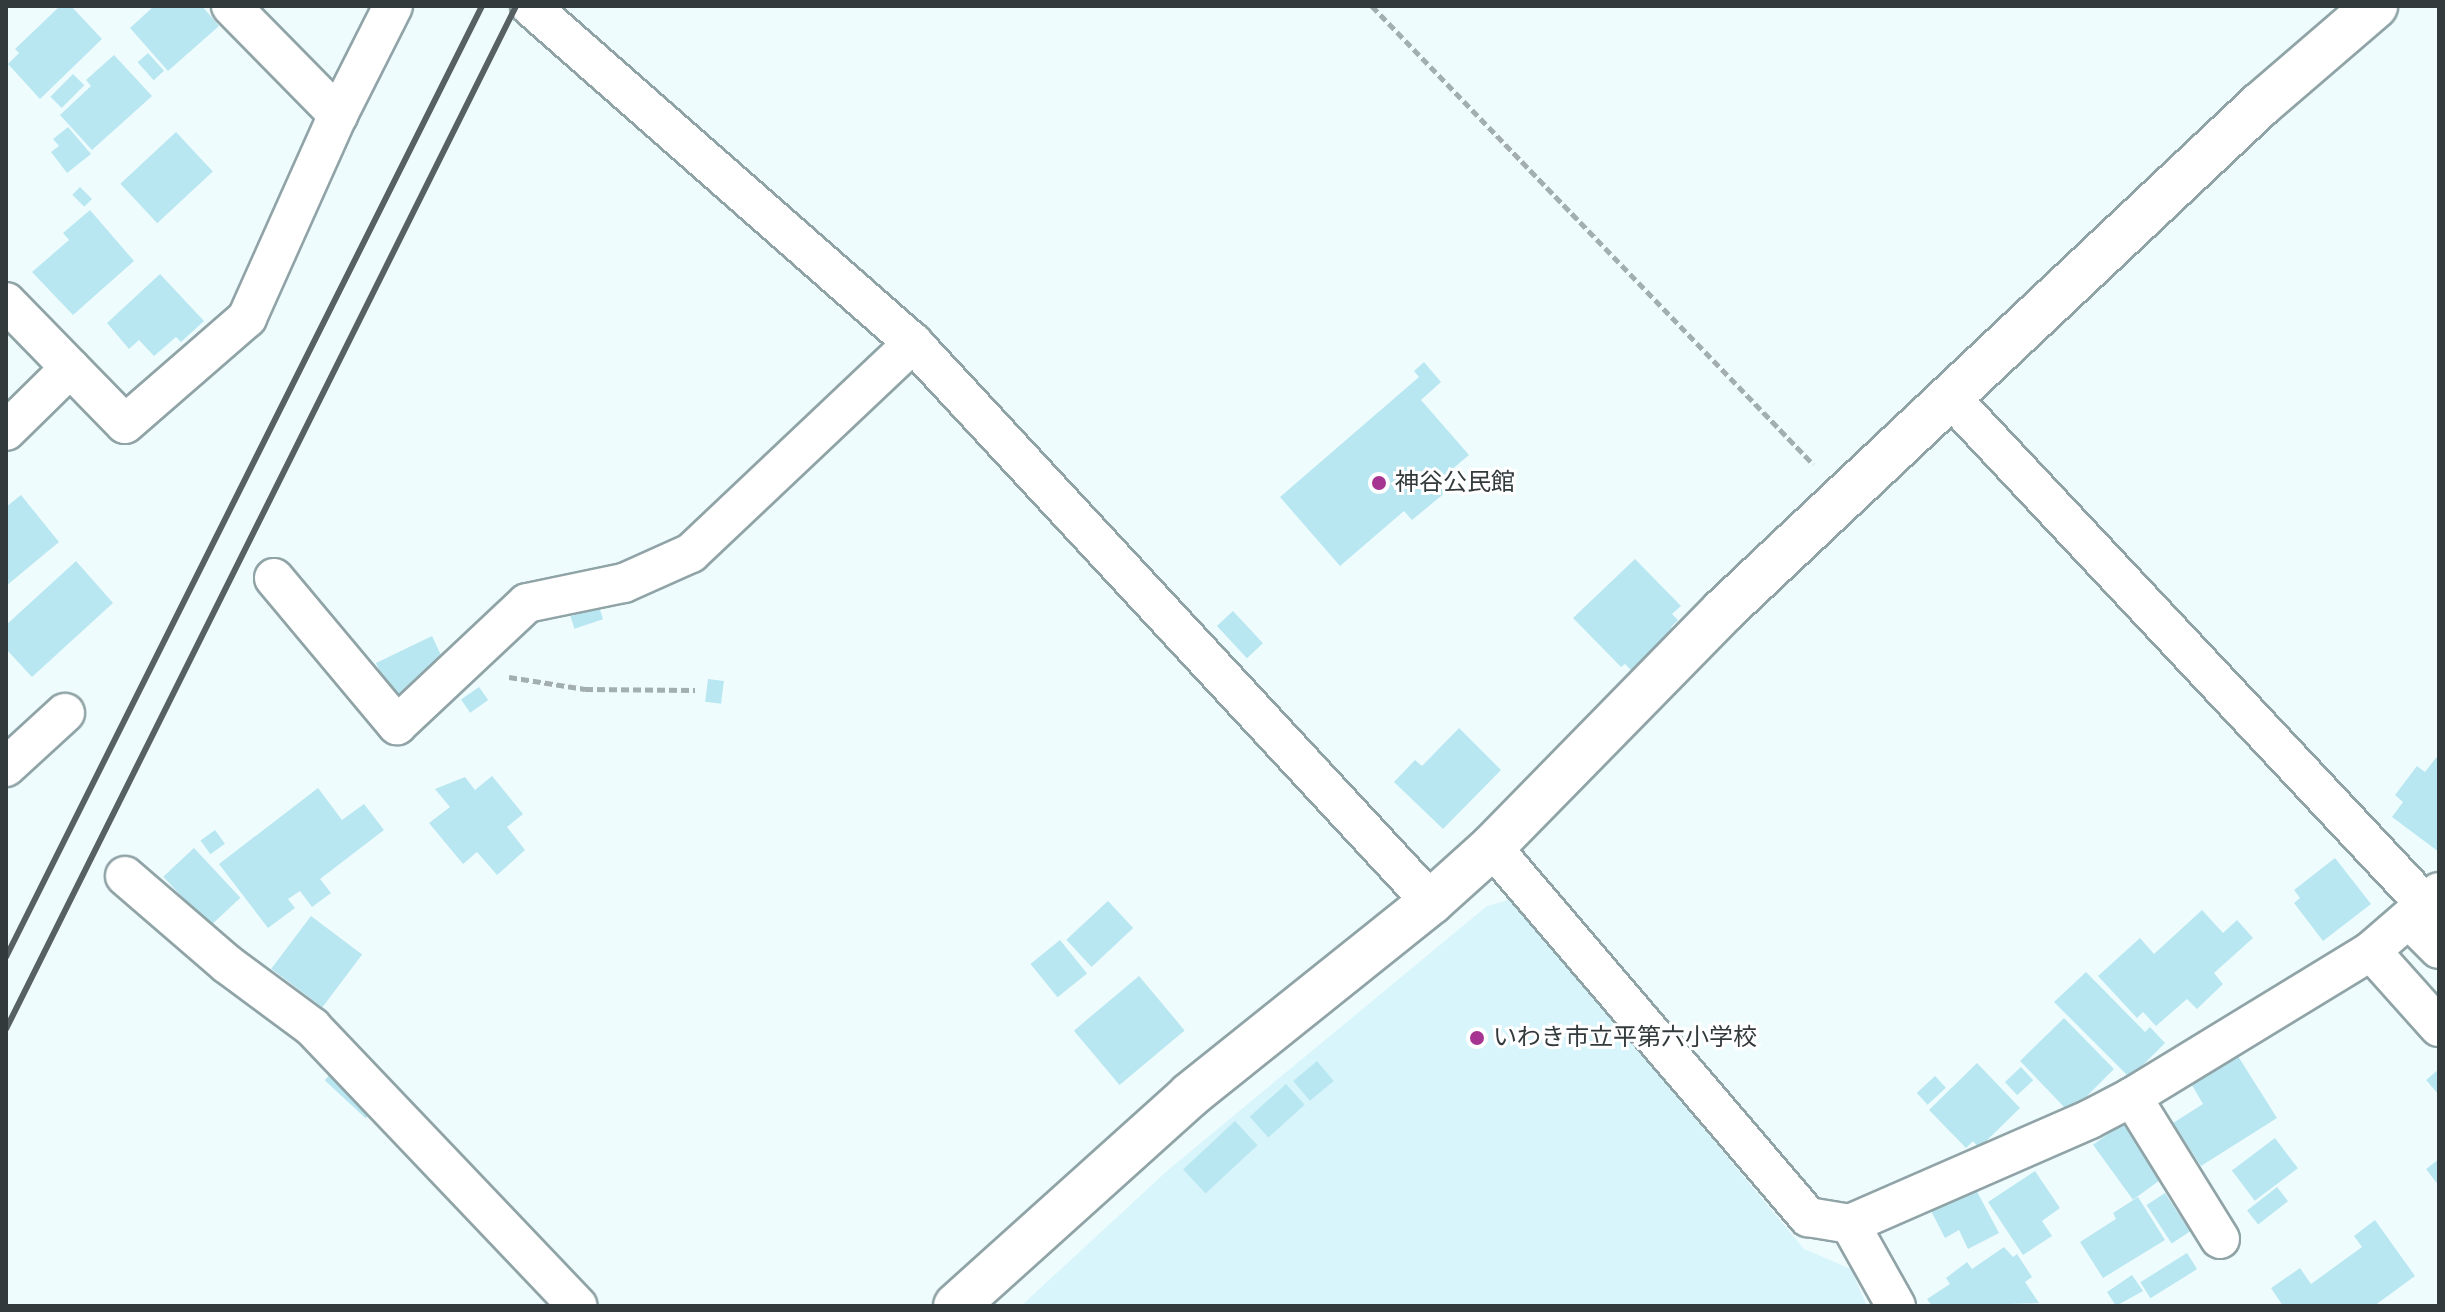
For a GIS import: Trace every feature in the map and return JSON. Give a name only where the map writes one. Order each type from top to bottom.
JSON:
[{"type":"street","points":[[231,6],[338,115]]},
{"type":"street","points":[[6,302],[125,424],[247,318],[338,115],[393,6]]},
{"type":"street","points":[[530,6],[913,343],[1431,902]]},
{"type":"street","points":[[956,1306],[1190,1095],[1431,902],[1492,847],[1723,611],[2260,105],[2375,6]]},
{"type":"street","points":[[274,578],[397,725],[527,603],[624,583],[691,553],[913,343]]},
{"type":"street","points":[[6,431],[70,368]]},
{"type":"street","points":[[1950,397],[2425,906],[2439,949]]},
{"type":"street","points":[[6,767],[65,713]]},
{"type":"street","points":[[1492,847],[1808,1217],[1850,1224],[2003,1154],[2090,1119],[2132,1097],[2371,951],[2425,906]]},
{"type":"street","points":[[125,876],[227,964],[312,1027],[578,1306]]},
{"type":"street","points":[[2371,951],[2439,1027]]},
{"type":"street","points":[[2132,1097],[2220,1239]]},
{"type":"street","points":[[1850,1224],[1896,1306]]},
{"type":"path","points":[[1372,6],[1844,497]]},
{"type":"path","points":[[469,658],[489,672],[544,685],[585,689],[695,690]]},
{"type":"shaded area","name":"いわき市立平第六小学校","points":[[1512,899],[1804,1249],[1851,1269],[1867,1306],[1021,1306],[1168,1170],[1487,906]]},
{"type":"building","points":[[60,6],[71,6],[102,39],[40,99],[8,64],[19,53],[15,49]]},
{"type":"building","points":[[154,6],[202,6],[219,26],[168,71],[130,28]]},
{"type":"building","points":[[148,53],[164,71],[154,80],[138,62]]},
{"type":"building","points":[[114,55],[152,96],[92,150],[60,115],[91,86],[86,80]]},
{"type":"building","points":[[73,74],[84,85],[62,108],[50,97]]},
{"type":"building","points":[[68,127],[91,154],[67,173],[51,152],[59,146],[53,139]]},
{"type":"building","points":[[176,132],[213,171],[157,223],[120,184]]},
{"type":"building","points":[[80,187],[92,199],[84,207],[72,195]]},
{"type":"building","points":[[90,210],[134,261],[73,315],[32,272],[69,240],[63,233]]},
{"type":"building","points":[[160,274],[204,321],[181,342],[176,337],[154,356],[139,340],[129,349],[107,323]]},
{"type":"building","points":[[1424,362],[1441,382],[1421,400],[1469,455],[1437,482],[1446,492],[1412,520],[1404,511],[1340,566],[1280,497],[1419,377],[1414,371]]},
{"type":"building","points":[[21,495],[59,542],[6,586],[6,507]]},
{"type":"building","points":[[1635,559],[1681,606],[1672,614],[1678,620],[1671,627],[1674,630],[1632,671],[1625,664],[1621,667],[1573,618]]},
{"type":"building","points":[[76,561],[113,603],[32,677],[6,649],[6,625]]},
{"type":"building","points":[[599,607],[603,619],[574,629],[570,616]]},
{"type":"building","points":[[1233,611],[1263,643],[1247,658],[1217,626]]},
{"type":"building","points":[[432,636],[447,668],[400,701],[396,693],[391,695],[376,663]]},
{"type":"building","points":[[708,679],[724,681],[721,704],[705,702]]},
{"type":"building","points":[[479,687],[488,700],[470,713],[461,700]]},
{"type":"building","points":[[1459,728],[1501,770],[1443,829],[1394,782],[1415,760],[1422,766]]},
{"type":"building","points":[[2439,754],[2439,852],[2392,817],[2403,802],[2395,795],[2417,766],[2425,772]]},
{"type":"building","points":[[492,776],[523,814],[507,827],[525,850],[497,875],[477,852],[463,864],[429,823],[450,807],[435,789],[465,777],[475,790]]},
{"type":"building","points":[[318,788],[342,820],[364,804],[384,830],[320,879],[331,893],[312,907],[300,891],[288,899],[295,908],[268,928],[219,864]]},
{"type":"building","points":[[215,830],[225,844],[210,854],[200,841]]},
{"type":"building","points":[[194,848],[240,898],[210,926],[163,877]]},
{"type":"building","points":[[2335,858],[2371,904],[2323,941],[2294,903],[2300,898],[2294,890]]},
{"type":"building","points":[[1108,901],[1133,928],[1092,967],[1066,940]]},
{"type":"building","points":[[2202,910],[2223,933],[2237,920],[2253,938],[2214,973],[2223,984],[2197,1009],[2187,999],[2156,1026],[2143,1012],[2137,1018],[2098,976],[2140,938],[2154,954]]},
{"type":"building","points":[[311,916],[362,955],[322,1007],[271,969]]},
{"type":"building","points":[[1060,940],[1087,973],[1058,997],[1030,964]]},
{"type":"building","points":[[2086,972],[2145,1032],[2150,1027],[2165,1043],[2130,1078],[2054,1002]]},
{"type":"building","points":[[1139,976],[1185,1030],[1120,1085],[1074,1031]]},
{"type":"building","points":[[2064,1018],[2114,1069],[2081,1102],[2065,1108],[2020,1061]]},
{"type":"building","points":[[2236,1053],[2277,1118],[2201,1166],[2173,1123],[2203,1104],[2190,1082]]},
{"type":"building","points":[[1317,1061],[1334,1081],[1310,1101],[1293,1081]]},
{"type":"building","points":[[1977,1063],[2020,1108],[1979,1148],[1973,1141],[1966,1148],[1929,1110]]},
{"type":"building","points":[[337,1067],[378,1105],[366,1118],[325,1080]]},
{"type":"building","points":[[2021,1067],[2033,1080],[2017,1095],[2005,1082]]},
{"type":"building","points":[[2439,1069],[2439,1095],[2426,1080]]},
{"type":"building","points":[[1935,1076],[1946,1088],[1928,1105],[1917,1093]]},
{"type":"building","points":[[1286,1084],[1305,1105],[1268,1138],[1250,1117]]},
{"type":"building","points":[[2127,1120],[2167,1175],[2133,1200],[2093,1145]]},
{"type":"building","points":[[1235,1121],[1258,1145],[1206,1194],[1183,1169]]},
{"type":"building","points":[[2275,1138],[2298,1168],[2255,1201],[2232,1170]]},
{"type":"building","points":[[2439,1159],[2439,1186],[2426,1169]]},
{"type":"building","points":[[2035,1171],[2060,1208],[2042,1221],[2052,1236],[2023,1255],[1988,1202]]},
{"type":"building","points":[[1974,1186],[1999,1233],[1968,1249],[1959,1230],[1945,1238],[1930,1209]]},
{"type":"building","points":[[2277,1187],[2288,1201],[2258,1225],[2247,1210]]},
{"type":"building","points":[[2165,1193],[2190,1232],[2172,1244],[2147,1205]]},
{"type":"building","points":[[2138,1197],[2165,1240],[2103,1278],[2080,1242],[2116,1219],[2113,1213]]},
{"type":"building","points":[[2375,1220],[2415,1276],[2374,1306],[2283,1306],[2271,1288],[2300,1268],[2311,1284],[2362,1247],[2354,1236]]},
{"type":"building","points":[[2004,1247],[2013,1257],[2017,1254],[2032,1277],[2025,1282],[2039,1303],[1932,1306],[1927,1299],[1950,1284],[1946,1278],[1967,1262],[1972,1269]]},
{"type":"building","points":[[2187,1253],[2197,1269],[2150,1298],[2140,1282]]},
{"type":"building","points":[[2132,1275],[2143,1291],[2116,1306],[2107,1292]]},
{"type":"railway","points":[[6,957],[482,6]]},
{"type":"railway","points":[[6,1029],[516,6]]},
{"type":"place","name":"神谷公民館","points":[[1379,483]]},
{"type":"place","name":"いわき市立平第六小学校","points":[[1477,1038]]}]
